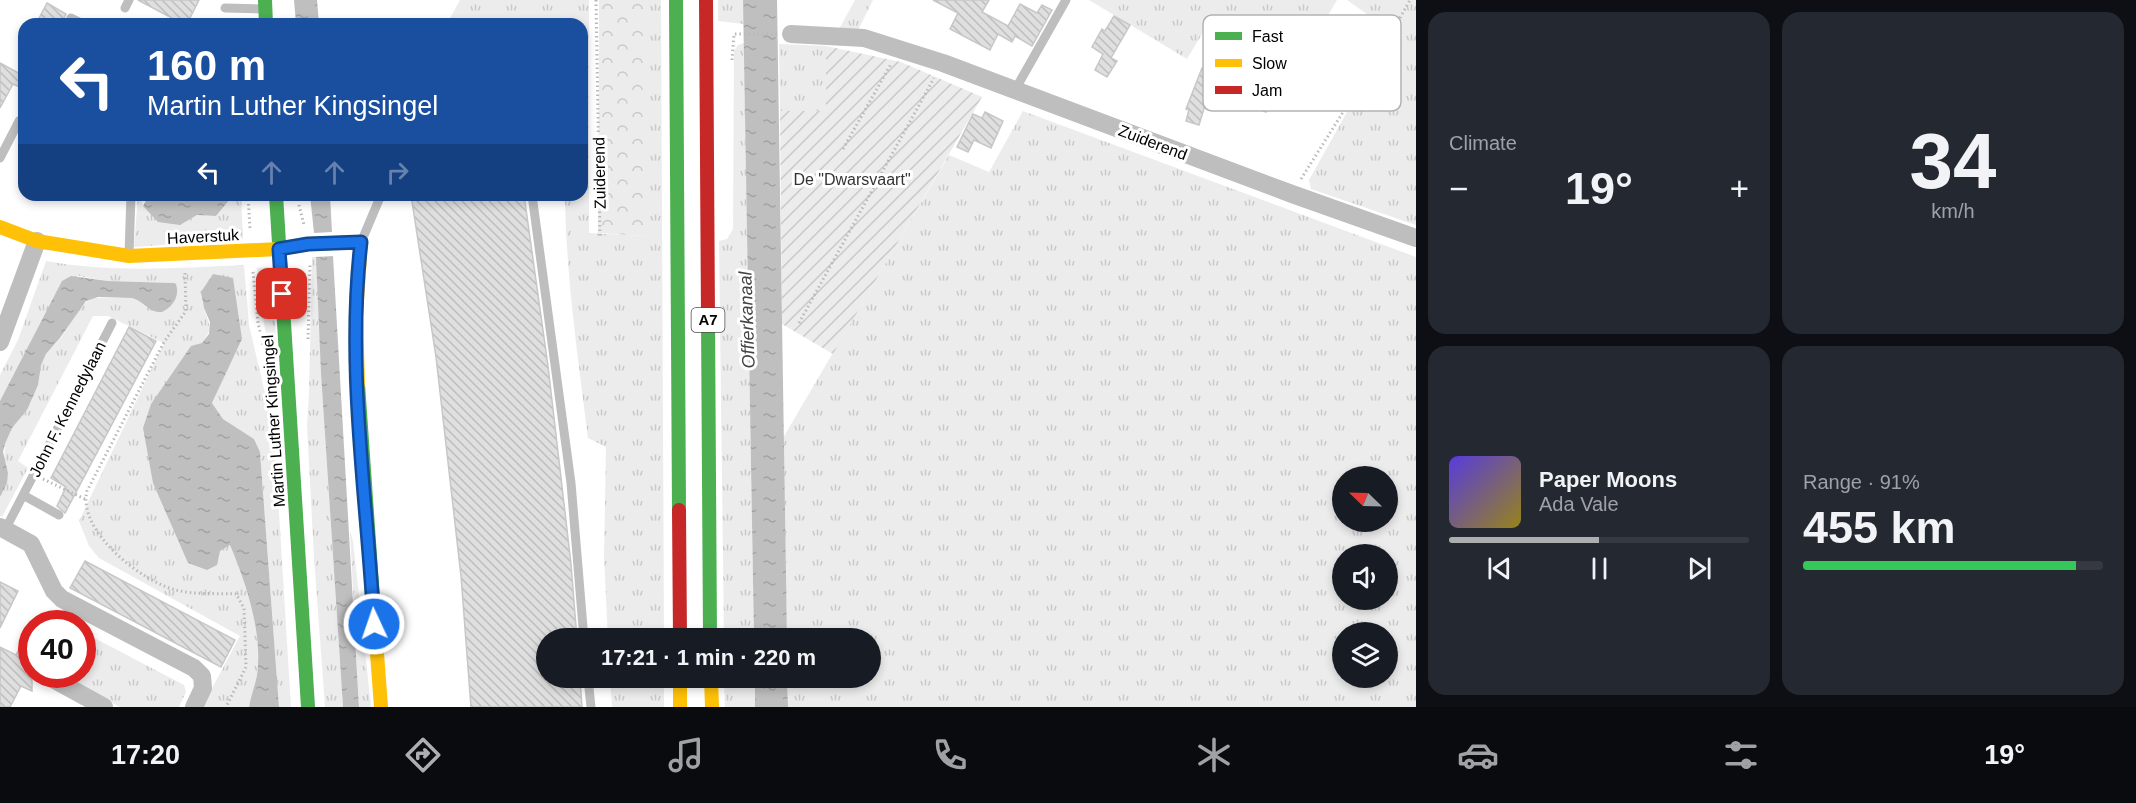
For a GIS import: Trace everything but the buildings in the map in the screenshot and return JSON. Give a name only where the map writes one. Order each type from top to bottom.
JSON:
[{"type":"main road","name":"A7","points":[[676,0],[680,628]]},
{"type":"main road","name":"A7","points":[[706,0],[710,628]]},
{"type":"main road","name":"Martin Luther Kingsingel","points":[[276,201],[308,707]]},
{"type":"main road","name":"Haverstuk","points":[[0,227],[37,242],[129,256],[279,249]]},
{"type":"main road","points":[[279,249],[308,244],[361,242],[356,315],[358,407],[381,707]]},
{"type":"main road","points":[[680,688],[680,707]]},
{"type":"main road","points":[[711,688],[712,707]]},
{"type":"street","name":"Zuiderend","points":[[794,34],[864,38],[943,63],[1416,238]]},
{"type":"street","points":[[0,342],[37,242]]},
{"type":"street","name":"John F. Kennedylaan","points":[[2,529],[31,544],[54,591],[74,610]]},
{"type":"street","name":"John F. Kennedylaan","points":[[96,624],[194,668],[202,676],[203,688],[194,707]]},
{"type":"street","points":[[69,688],[104,707]]},
{"type":"lane","points":[[1015,90],[1066,0]]},
{"type":"lane","points":[[225,8],[265,4]]},
{"type":"lane","points":[[0,158],[18,129]]},
{"type":"lane","points":[[129,256],[131,201]]},
{"type":"lane","points":[[361,242],[378,201]]},
{"type":"lane","points":[[533,201],[571,483],[584,628]]},
{"type":"lane","name":"John F. Kennedylaan","points":[[2,529],[23,495],[112,323]]},
{"type":"lane","name":"John F. Kennedylaan","points":[[23,495],[59,515]]},
{"type":"lane","points":[[589,688],[591,707]]},
{"type":"path","name":"Zuiderend","points":[[596,0],[600,238]]},
{"type":"path","points":[[1401,16],[1410,0]]},
{"type":"path","points":[[740,34],[794,34]]},
{"type":"path","points":[[843,149],[900,49]]},
{"type":"path","points":[[799,323],[943,63]]},
{"type":"path","points":[[1292,194],[1344,111]]},
{"type":"path","points":[[185,254],[186,310],[164,342],[85,499],[87,513],[93,525],[110,548],[158,584],[178,591],[236,594],[244,608],[246,667],[226,707]]},
{"type":"path","points":[[34,474],[85,499]]},
{"type":"green space","points":[[460,0],[589,0],[589,233],[645,236],[645,0],[661,0],[664,628],[607,628],[604,557],[606,447],[588,438],[573,317],[565,201],[588,201],[588,18],[450,18]]},
{"type":"green space","points":[[599,0],[645,0],[646,236],[598,233]]},
{"type":"green space","points":[[718,0],[743,0],[744,24],[718,21]]},
{"type":"green space","points":[[855,0],[873,0],[857,32],[838,31]]},
{"type":"green space","points":[[1089,0],[1337,0],[1328,15],[1203,15],[1203,32],[1187,59]]},
{"type":"green space","points":[[1347,0],[1416,0],[1416,225],[1311,189],[1309,180],[1348,111],[1401,111],[1401,15],[1368,15]]},
{"type":"green space","points":[[744,43],[754,628],[724,628],[719,241],[727,239],[733,229],[734,51],[738,45]]},
{"type":"green space","points":[[779,44],[826,46],[826,111],[780,111]]},
{"type":"green space","name":"De \"Dwarsvaart\"","points":[[826,46],[901,62],[982,97],[833,354],[782,324],[780,111],[826,111]]},
{"type":"green space","points":[[1023,111],[1416,257],[1416,707],[788,707],[787,688],[881,688],[881,628],[787,628],[783,438],[949,155],[989,172]]},
{"type":"green space","points":[[138,201],[142,201],[143,206],[180,225],[197,215],[216,216],[228,201],[241,201],[243,239],[134,247]]},
{"type":"green space","points":[[312,257],[316,257],[318,272],[321,374],[343,707],[325,707],[314,558],[307,425]]},
{"type":"green space","points":[[46,261],[120,268],[244,265],[249,325],[274,431],[291,707],[279,707],[260,452],[254,439],[223,419],[212,403],[242,339],[213,274],[202,292],[209,329],[202,343],[220,551],[230,544],[252,608],[258,642],[257,675],[249,707],[202,707],[240,636],[99,558],[89,546],[79,521],[164,343],[108,316],[93,316],[18,461],[28,468],[2,517],[0,516],[0,497],[8,473],[4,461],[5,444],[12,428],[27,410],[46,354],[61,338],[81,306],[92,298],[132,298],[137,299],[147,308],[174,283],[108,281],[78,276],[0,401],[0,375],[18,340]]},
{"type":"green space","points":[[273,267],[278,396],[264,323],[257,268]]},
{"type":"green space","points":[[350,531],[353,541],[371,707],[359,707]]},
{"type":"green space","points":[[96,639],[184,685],[186,692],[179,707],[120,707],[83,688],[96,688]]},
{"type":"green space","points":[[611,688],[664,688],[664,707],[612,707]]},
{"type":"green space","points":[[724,688],[755,688],[755,707],[725,707]]},
{"type":"water","points":[[294,0],[317,0],[318,18],[296,18]]},
{"type":"water","points":[[743,0],[777,0],[787,628],[754,628]]},
{"type":"water","points":[[146,201],[228,201],[216,216],[197,215],[180,225],[158,222],[143,206]]},
{"type":"water","points":[[311,201],[330,201],[332,232],[314,233]]},
{"type":"water","points":[[333,256],[359,707],[343,707],[321,374],[316,257]]},
{"type":"water","points":[[213,274],[233,278],[242,339],[212,403],[223,419],[254,439],[260,452],[279,707],[249,707],[257,675],[258,642],[252,608],[236,560],[230,545],[220,551],[217,565],[207,570],[188,563],[153,483],[143,428],[151,404],[191,346],[202,343],[209,334],[210,322],[201,292]]},
{"type":"water","points":[[71,276],[108,281],[174,283],[177,293],[172,304],[162,312],[153,311],[132,298],[98,297],[86,301],[46,354],[41,365],[38,385],[27,410],[12,428],[3,452],[8,473],[7,483],[0,497],[0,401],[62,281]]},
{"type":"water","points":[[755,688],[787,688],[788,707],[755,707]]},
{"type":"traffic: fast","points":[[265,0],[266,18]]},
{"type":"traffic: fast","points":[[676,0],[679,510]]},
{"type":"traffic: fast","points":[[276,201],[308,707]]},
{"type":"traffic: fast","points":[[708,318],[710,628]]},
{"type":"traffic: fast","points":[[358,384],[374,613]]},
{"type":"traffic: slow","points":[[0,227],[37,241],[129,256],[279,249],[307,244],[361,242],[356,315],[358,384]]},
{"type":"traffic: slow","points":[[374,613],[381,707]]},
{"type":"traffic: slow","points":[[680,688],[680,707]]},
{"type":"traffic: slow","points":[[711,688],[712,707]]},
{"type":"traffic: jam","points":[[706,0],[708,318]]},
{"type":"traffic: jam","points":[[679,510],[680,628]]},
{"type":"route","points":[[282,294],[279,249],[308,244],[361,242],[356,352],[359,430],[374,624]]},
{"type":"water label","name":"Offierkanaal","points":[[747,320]]}]
